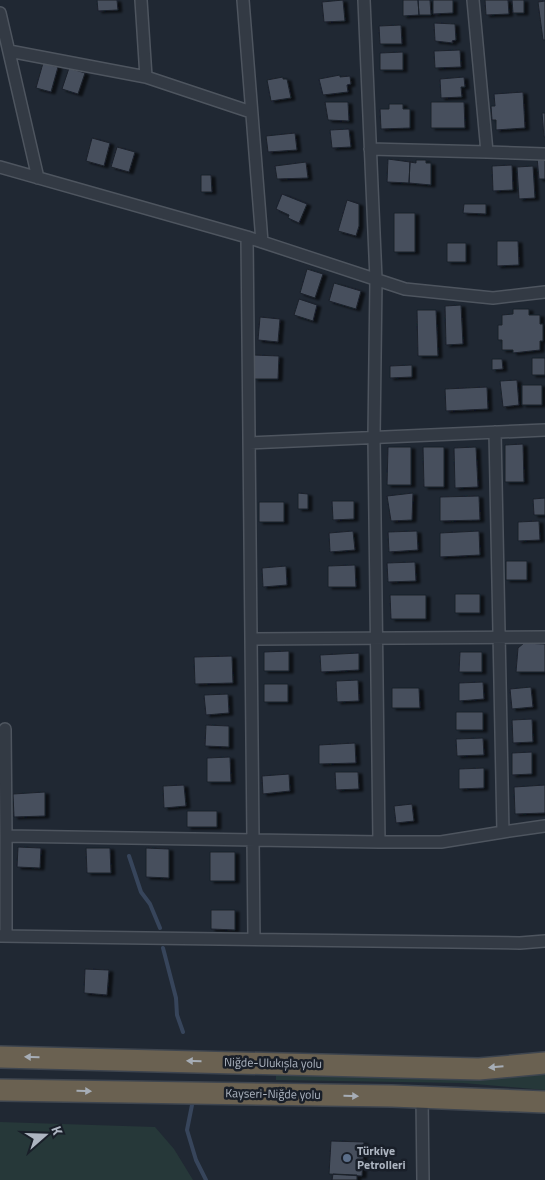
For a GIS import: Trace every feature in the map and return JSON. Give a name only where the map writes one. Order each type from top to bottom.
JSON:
[{"type":"highway","name":"Niğde-Ulukışla yolu","points":[[0,1057],[479,1068],[545,1063]]},
{"type":"highway","name":"Kayseri-Niğde yolu","points":[[0,1090],[422,1097],[545,1102]]},
{"type":"street","points":[[140,0],[146,78]]},
{"type":"street","points":[[243,0],[262,242]]},
{"type":"street","points":[[364,0],[376,279],[374,437],[378,638],[379,842]]},
{"type":"street","points":[[473,0],[487,152]]},
{"type":"street","points":[[0,13],[38,178]]},
{"type":"street","points":[[9,51],[146,78],[251,112]]},
{"type":"street","points":[[370,149],[545,154]]},
{"type":"street","points":[[0,167],[247,237],[405,289],[493,298],[545,292]]},
{"type":"street","points":[[247,237],[254,940]]},
{"type":"street","points":[[249,443],[545,430]]},
{"type":"street","points":[[495,432],[503,832]]},
{"type":"street","points":[[251,639],[545,637]]},
{"type":"street","points":[[5,729],[6,836],[3,936],[520,943],[545,941]]},
{"type":"street","points":[[6,836],[253,842],[440,842],[545,826]]},
{"type":"street","points":[[422,1097],[423,1180]]},
{"type":"shaded area","points":[[545,1071],[545,1090],[463,1083],[276,1080],[276,1074]]},
{"type":"shaded area","points":[[0,1122],[155,1127],[174,1149],[193,1180],[0,1180]]},
{"type":"building","points":[[97,0],[117,0],[118,10],[98,11]]},
{"type":"building","points":[[343,0],[345,21],[324,22],[322,2]]},
{"type":"building","points":[[403,0],[418,0],[419,15],[403,16]]},
{"type":"building","points":[[418,0],[430,0],[431,15],[419,15]]},
{"type":"building","points":[[433,0],[453,0],[453,13],[433,14]]},
{"type":"building","points":[[485,0],[508,0],[509,14],[486,15]]},
{"type":"building","points":[[512,0],[524,0],[524,13],[513,13]]},
{"type":"building","points":[[545,1],[545,40],[543,40],[538,2]]},
{"type":"building","points":[[434,23],[455,24],[456,40],[452,41],[453,43],[435,41]]},
{"type":"building","points":[[401,25],[402,44],[380,44],[379,26]]},
{"type":"building","points":[[460,50],[461,67],[435,68],[434,51]]},
{"type":"building","points":[[403,52],[403,70],[380,70],[380,53]]},
{"type":"building","points":[[43,63],[58,67],[51,92],[36,88]]},
{"type":"building","points":[[69,68],[85,73],[78,94],[62,89]]},
{"type":"building","points":[[340,75],[340,77],[350,76],[351,84],[347,85],[348,92],[323,95],[319,79]]},
{"type":"building","points":[[283,77],[283,79],[287,79],[291,98],[271,101],[267,80]]},
{"type":"building","points":[[464,77],[465,87],[461,87],[462,97],[441,98],[440,79]]},
{"type":"building","points":[[523,92],[525,128],[496,130],[496,120],[492,120],[491,106],[495,106],[494,94]]},
{"type":"building","points":[[325,102],[348,102],[349,121],[328,120]]},
{"type":"building","points":[[431,102],[464,102],[465,128],[431,128]]},
{"type":"building","points":[[389,104],[403,104],[403,109],[410,109],[410,128],[381,129],[380,109],[389,109]]},
{"type":"building","points":[[542,113],[545,113],[545,137],[544,137]]},
{"type":"building","points":[[349,129],[351,147],[332,148],[330,130]]},
{"type":"building","points":[[295,133],[297,150],[268,152],[266,136]]},
{"type":"building","points":[[92,138],[110,143],[104,166],[86,161]]},
{"type":"building","points":[[117,147],[135,152],[129,172],[111,167]]},
{"type":"building","points":[[537,157],[545,157],[545,179],[539,179]]},
{"type":"building","points":[[388,159],[410,162],[409,183],[387,182]]},
{"type":"building","points":[[416,160],[426,160],[426,163],[431,163],[431,185],[409,183],[410,162],[416,163]]},
{"type":"building","points":[[306,162],[308,178],[277,179],[275,166]]},
{"type":"building","points":[[512,165],[513,190],[493,191],[492,166]]},
{"type":"building","points":[[533,166],[535,198],[519,199],[517,167]]},
{"type":"building","points":[[201,175],[211,175],[212,192],[201,192]]},
{"type":"building","points":[[282,194],[307,204],[299,223],[288,218],[289,215],[276,209]]},
{"type":"building","points":[[347,200],[359,204],[359,226],[356,236],[338,231]]},
{"type":"building","points":[[464,204],[486,204],[486,214],[463,213]]},
{"type":"building","points":[[394,213],[415,213],[415,252],[394,252]]},
{"type":"building","points":[[497,241],[518,241],[519,265],[497,266]]},
{"type":"building","points":[[447,243],[466,243],[466,262],[447,262]]},
{"type":"building","points":[[307,269],[323,274],[315,298],[300,293]]},
{"type":"building","points":[[334,283],[361,291],[356,309],[329,301]]},
{"type":"building","points":[[299,299],[317,305],[313,321],[294,315]]},
{"type":"building","points":[[461,305],[463,344],[446,345],[445,306]]},
{"type":"building","points":[[513,309],[529,309],[529,315],[540,315],[540,324],[543,324],[543,341],[540,341],[540,350],[513,353],[513,350],[502,350],[502,340],[498,340],[498,325],[502,325],[502,315],[513,314]]},
{"type":"building","points":[[417,310],[436,310],[438,356],[418,356]]},
{"type":"building","points":[[260,317],[280,319],[278,342],[258,340]]},
{"type":"building","points":[[254,355],[279,356],[278,379],[254,379]]},
{"type":"building","points":[[532,358],[545,358],[545,375],[532,375]]},
{"type":"building","points":[[492,359],[502,359],[503,369],[492,370]]},
{"type":"building","points":[[412,365],[412,377],[390,378],[390,366]]},
{"type":"building","points":[[517,380],[519,405],[503,407],[500,381]]},
{"type":"building","points":[[522,385],[542,385],[542,405],[522,405]]},
{"type":"building","points":[[487,387],[488,409],[446,411],[445,389]]},
{"type":"building","points":[[523,444],[524,482],[505,482],[505,445]]},
{"type":"building","points":[[388,447],[411,447],[411,485],[387,485]]},
{"type":"building","points":[[423,447],[444,447],[444,487],[424,487]]},
{"type":"building","points":[[476,447],[478,487],[455,488],[454,448]]},
{"type":"building","points":[[298,493],[308,494],[308,509],[298,509]]},
{"type":"building","points":[[413,493],[412,520],[391,521],[387,496]]},
{"type":"building","points":[[479,496],[480,520],[440,521],[440,497]]},
{"type":"building","points":[[545,498],[545,515],[534,515],[533,499]]},
{"type":"building","points":[[332,501],[354,501],[354,519],[333,520]]},
{"type":"building","points":[[259,502],[284,502],[284,522],[259,522]]},
{"type":"building","points":[[539,521],[540,540],[518,541],[518,522]]},
{"type":"building","points":[[353,531],[355,550],[330,552],[329,533]]},
{"type":"building","points":[[417,531],[418,550],[389,552],[388,532]]},
{"type":"building","points":[[479,531],[480,555],[440,557],[440,533]]},
{"type":"building","points":[[506,561],[527,561],[527,580],[506,580]]},
{"type":"building","points":[[415,562],[416,581],[388,582],[387,563]]},
{"type":"building","points":[[355,565],[356,587],[328,587],[328,566]]},
{"type":"building","points":[[286,566],[287,585],[263,587],[262,568]]},
{"type":"building","points":[[455,594],[480,594],[480,613],[455,613]]},
{"type":"building","points":[[390,595],[426,595],[426,619],[391,619]]},
{"type":"building","points":[[524,643],[545,644],[545,672],[516,672],[518,648]]},
{"type":"building","points":[[289,651],[289,671],[264,671],[264,652]]},
{"type":"building","points":[[460,652],[482,652],[482,672],[459,672]]},
{"type":"building","points":[[359,653],[359,670],[321,672],[320,655]]},
{"type":"building","points":[[232,656],[233,683],[195,684],[194,657]]},
{"type":"building","points":[[358,680],[359,701],[337,702],[336,681]]},
{"type":"building","points":[[483,682],[484,699],[459,701],[459,683]]},
{"type":"building","points":[[264,684],[288,684],[288,702],[264,702]]},
{"type":"building","points":[[531,687],[533,707],[512,709],[510,689]]},
{"type":"building","points":[[392,688],[419,688],[420,708],[392,708]]},
{"type":"building","points":[[228,694],[229,713],[206,715],[204,695]]},
{"type":"building","points":[[456,712],[483,712],[483,730],[456,730]]},
{"type":"building","points":[[532,719],[533,742],[513,743],[512,720]]},
{"type":"building","points":[[206,725],[229,726],[229,747],[205,746]]},
{"type":"building","points":[[483,738],[484,755],[457,756],[456,739]]},
{"type":"building","points":[[355,743],[356,763],[319,764],[319,745]]},
{"type":"building","points":[[532,752],[532,774],[512,775],[512,753]]},
{"type":"building","points":[[230,757],[231,782],[207,782],[207,758]]},
{"type":"building","points":[[484,768],[484,788],[459,789],[459,769]]},
{"type":"building","points":[[335,772],[358,772],[359,789],[336,790]]},
{"type":"building","points":[[289,774],[290,791],[263,794],[262,776]]},
{"type":"building","points":[[184,785],[186,806],[164,808],[163,786]]},
{"type":"building","points":[[545,785],[545,813],[515,814],[514,787]]},
{"type":"building","points":[[45,792],[45,816],[14,817],[13,794]]},
{"type":"building","points":[[412,804],[414,821],[396,823],[394,806]]},
{"type":"building","points":[[187,811],[217,811],[217,827],[187,827]]},
{"type":"building","points":[[18,847],[41,848],[40,868],[17,867]]},
{"type":"building","points":[[86,848],[110,848],[111,873],[87,873]]},
{"type":"building","points":[[146,848],[169,849],[169,878],[146,877]]},
{"type":"building","points":[[210,852],[235,852],[235,881],[210,881]]},
{"type":"building","points":[[211,910],[235,910],[235,930],[211,929]]},
{"type":"building","points":[[85,969],[109,970],[107,995],[84,993]]},
{"type":"building","name":"Türkiye Petrolleri","points":[[331,1141],[364,1142],[362,1176],[329,1174]]},
{"type":"building","points":[[333,1174],[357,1175],[357,1180],[332,1180]]},
{"type":"waterway","points":[[129,856],[141,892],[150,904],[160,928]]},
{"type":"waterway","points":[[163,948],[176,998],[177,1015],[183,1032]]},
{"type":"waterway","points":[[192,1105],[187,1130],[196,1160],[206,1180]]},
{"type":"place","name":"Türkiye Petrolleri","points":[[347,1158]]}]
